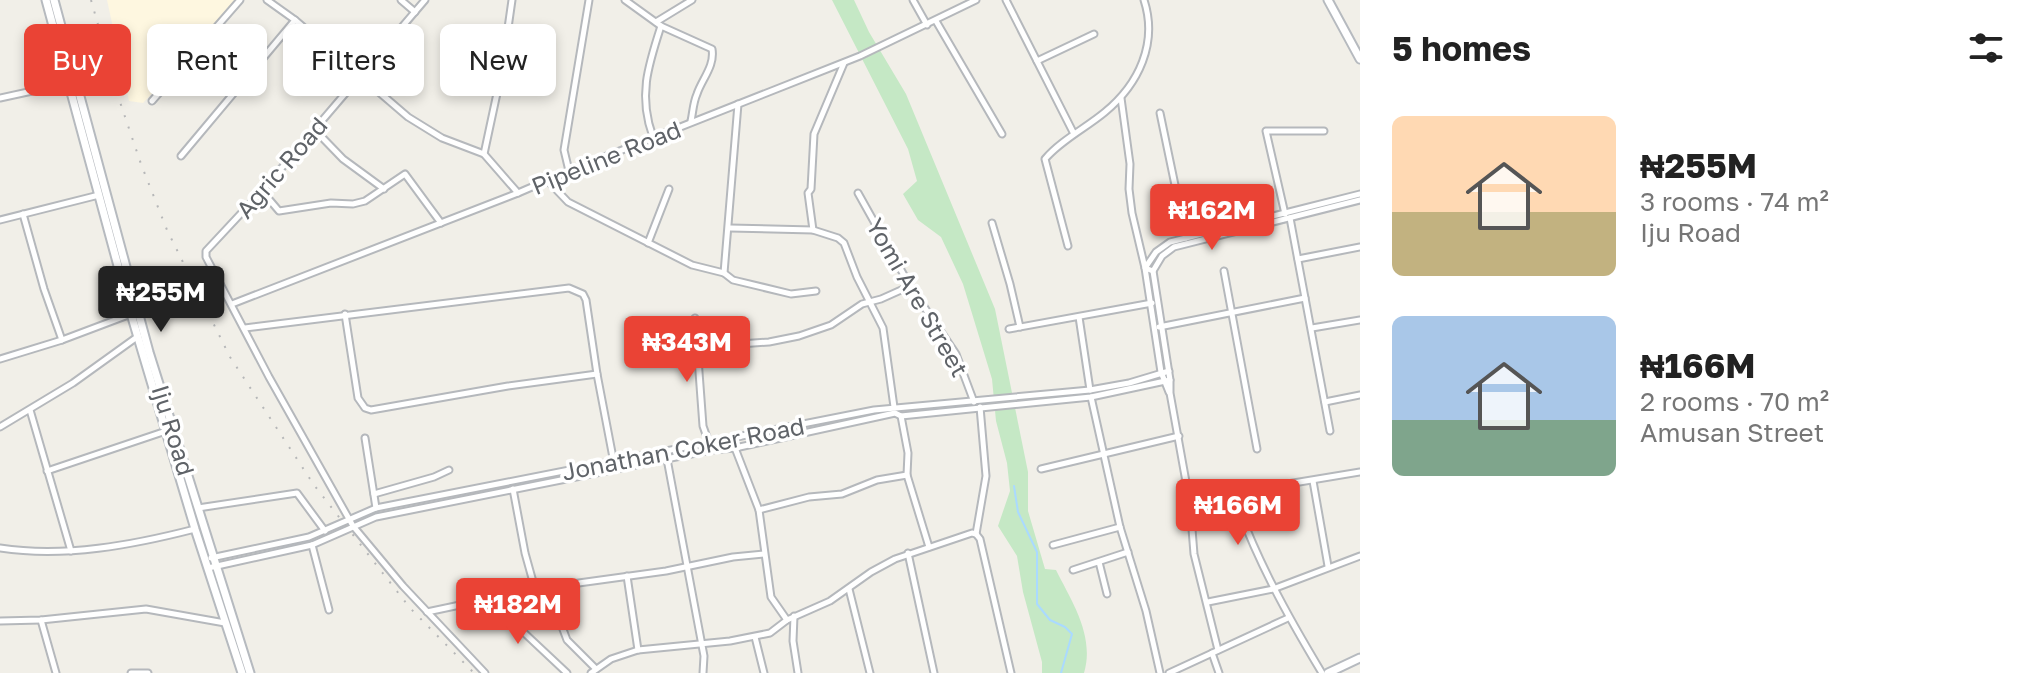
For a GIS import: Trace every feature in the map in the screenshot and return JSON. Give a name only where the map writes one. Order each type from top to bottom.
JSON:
[{"type":"main road","name":"Iju Road","points":[[46,0],[53,24]]},
{"type":"main road","name":"Iju Road","points":[[54,0],[149,352],[198,508],[225,623],[242,673]]},
{"type":"main road","points":[[1331,0],[1360,49]]},
{"type":"main road","points":[[1331,0],[1360,59]]},
{"type":"main road","name":"Iju Road","points":[[74,96],[131,314],[195,529],[211,563],[250,673]]},
{"type":"main road","points":[[1325,673],[1360,658]]},
{"type":"street","points":[[152,101],[240,0]]},
{"type":"street","points":[[267,0],[300,24]]},
{"type":"street","points":[[401,0],[415,12]]},
{"type":"street","name":"Agric Road","points":[[404,24],[425,0]]},
{"type":"street","points":[[484,154],[502,70],[512,0]]},
{"type":"street","points":[[569,171],[564,150],[589,0]]},
{"type":"street","points":[[625,0],[659,24],[712,49],[714,54],[694,100],[691,122]]},
{"type":"street","points":[[653,137],[645,117],[643,98],[659,24],[692,0]]},
{"type":"street","points":[[913,0],[927,25]]},
{"type":"street","name":"Pipeline Road","points":[[232,304],[860,56],[976,0]]},
{"type":"street","points":[[1006,0],[1074,134]]},
{"type":"street","points":[[1068,246],[1045,159],[1121,98],[1150,41],[1150,22],[1144,0]]},
{"type":"street","points":[[181,156],[295,20]]},
{"type":"street","points":[[936,21],[1002,134]]},
{"type":"street","points":[[1037,61],[1094,34]]},
{"type":"street","points":[[813,230],[808,193],[811,189],[814,134],[844,62]]},
{"type":"street","points":[[0,98],[24,93]]},
{"type":"street","name":"Agric Road","points":[[232,304],[212,270],[206,251],[262,191],[342,96]]},
{"type":"street","points":[[384,96],[428,131],[484,154],[518,193]]},
{"type":"street","points":[[1121,98],[1130,164],[1132,213],[1169,371],[1170,393],[1190,504],[1194,554],[1218,650]]},
{"type":"street","points":[[724,273],[738,104]]},
{"type":"street","points":[[1160,113],[1186,238]]},
{"type":"street","points":[[314,129],[343,159],[384,189]]},
{"type":"street","points":[[1324,131],[1266,131],[1298,259],[1330,431]]},
{"type":"street","points":[[262,191],[276,208],[285,211],[331,203],[353,204],[376,196],[405,174],[441,223]]},
{"type":"street","points":[[548,181],[568,202],[692,265],[724,273],[733,280],[791,294],[816,291]]},
{"type":"street","points":[[648,243],[669,189]]},
{"type":"street","name":"Yomi Are Street","points":[[858,193],[910,286],[956,354],[977,404],[986,476],[976,534]]},
{"type":"street","points":[[1153,303],[1153,271],[1162,256],[1174,247],[1360,194]]},
{"type":"street","points":[[0,220],[99,195]]},
{"type":"street","points":[[1145,268],[1164,246],[1186,238],[1360,200]]},
{"type":"street","points":[[23,214],[62,340]]},
{"type":"street","points":[[992,223],[1020,327]]},
{"type":"street","points":[[730,228],[813,230],[844,243],[853,269],[883,328],[894,407]]},
{"type":"street","points":[[1298,259],[1360,247]]},
{"type":"street","points":[[1145,268],[1153,271]]},
{"type":"street","points":[[1224,271],[1257,449]]},
{"type":"street","points":[[698,347],[769,342],[799,336],[831,325],[862,304],[910,286]]},
{"type":"street","points":[[245,328],[569,288],[583,294],[586,300],[614,463]]},
{"type":"street","points":[[1158,328],[1305,298]]},
{"type":"street","points":[[1009,329],[1153,303]]},
{"type":"street","points":[[232,304],[276,390],[353,526],[485,673]]},
{"type":"street","points":[[0,359],[131,314]]},
{"type":"street","points":[[345,314],[358,398],[365,408],[371,410],[597,374]]},
{"type":"street","points":[[1079,317],[1090,394],[1120,527],[1146,611],[1160,673]]},
{"type":"street","points":[[695,318],[703,426],[709,443]]},
{"type":"street","points":[[1312,328],[1360,320]]},
{"type":"street","points":[[1158,328],[1161,372],[1170,393]]},
{"type":"street","points":[[0,427],[73,383],[138,336]]},
{"type":"street","points":[[659,341],[697,336]]},
{"type":"street","name":"Jonathan Coker Road","points":[[1090,394],[1169,371]]},
{"type":"street","name":"Jonathan Coker Road","points":[[211,563],[325,531],[376,508],[894,407],[977,404],[1090,394],[1170,380]]},
{"type":"street","points":[[1325,402],[1360,395]]},
{"type":"street","name":"Jonathan Coker Road","points":[[211,563],[312,545],[376,517],[735,448],[895,413],[901,416],[977,404]]},
{"type":"street","points":[[30,410],[71,551]]},
{"type":"street","points":[[901,416],[908,453],[907,475],[929,547]]},
{"type":"street","points":[[47,471],[166,431]]},
{"type":"street","points":[[1041,469],[1179,436]]},
{"type":"street","points":[[365,438],[376,508]]},
{"type":"street","points":[[735,448],[759,510],[771,597],[787,620]]},
{"type":"street","points":[[667,459],[701,644],[703,673]]},
{"type":"street","points":[[374,494],[449,470]]},
{"type":"street","points":[[1190,504],[1233,493],[1360,472]]},
{"type":"street","points":[[759,510],[809,497],[842,494],[868,483],[907,475]]},
{"type":"street","points":[[1313,481],[1328,567]]},
{"type":"street","points":[[513,489],[535,589],[561,624],[567,640],[594,671],[611,659],[638,650],[755,637],[777,630],[787,620],[830,601],[871,572],[908,553],[972,533],[980,539],[1011,673]]},
{"type":"street","points":[[198,508],[297,493],[330,538]]},
{"type":"street","points":[[1233,493],[1244,526],[1273,589],[1288,618],[1325,673]]},
{"type":"street","points":[[1053,545],[1120,527]]},
{"type":"street","points":[[0,548],[71,551],[158,539],[195,529]]},
{"type":"street","points":[[312,545],[329,610]]},
{"type":"street","points":[[1073,570],[1128,552]]},
{"type":"street","points":[[908,553],[934,673]]},
{"type":"street","points":[[427,612],[535,589],[764,554]]},
{"type":"street","points":[[1208,602],[1273,589],[1360,556]]},
{"type":"street","points":[[1099,562],[1107,594]]},
{"type":"street","points":[[627,576],[638,650]]},
{"type":"street","points":[[849,589],[870,673]]},
{"type":"street","points":[[498,597],[519,628],[567,673]]},
{"type":"street","points":[[0,621],[146,609],[225,623]]},
{"type":"street","points":[[794,616],[793,641],[798,673]]},
{"type":"street","points":[[1169,673],[1288,618]]},
{"type":"street","points":[[41,620],[56,673]]},
{"type":"street","points":[[755,637],[764,673]]},
{"type":"street","points":[[1212,653],[1219,673]]},
{"type":"street","points":[[131,673],[148,673]]},
{"type":"shaded area","points":[[107,0],[239,0],[217,24],[147,24],[147,96],[150,96],[143,103],[129,101],[128,96],[131,96],[131,24],[112,24]]},
{"type":"green space","points":[[832,0],[854,0],[906,94],[995,309],[1028,472],[1028,511],[1045,569],[1056,570],[1080,620],[1087,646],[1084,673],[1042,673],[1017,556],[998,526],[1010,491],[1007,463],[996,421],[992,379],[963,284],[941,237],[918,220],[903,194],[917,181],[908,149]]},
{"type":"waterway","points":[[1014,486],[1018,512],[1037,552],[1037,604],[1050,620],[1072,634],[1061,673]]},
{"type":"railway","points":[[91,0],[141,164],[167,230],[230,357],[314,485],[410,608],[474,673]]}]
